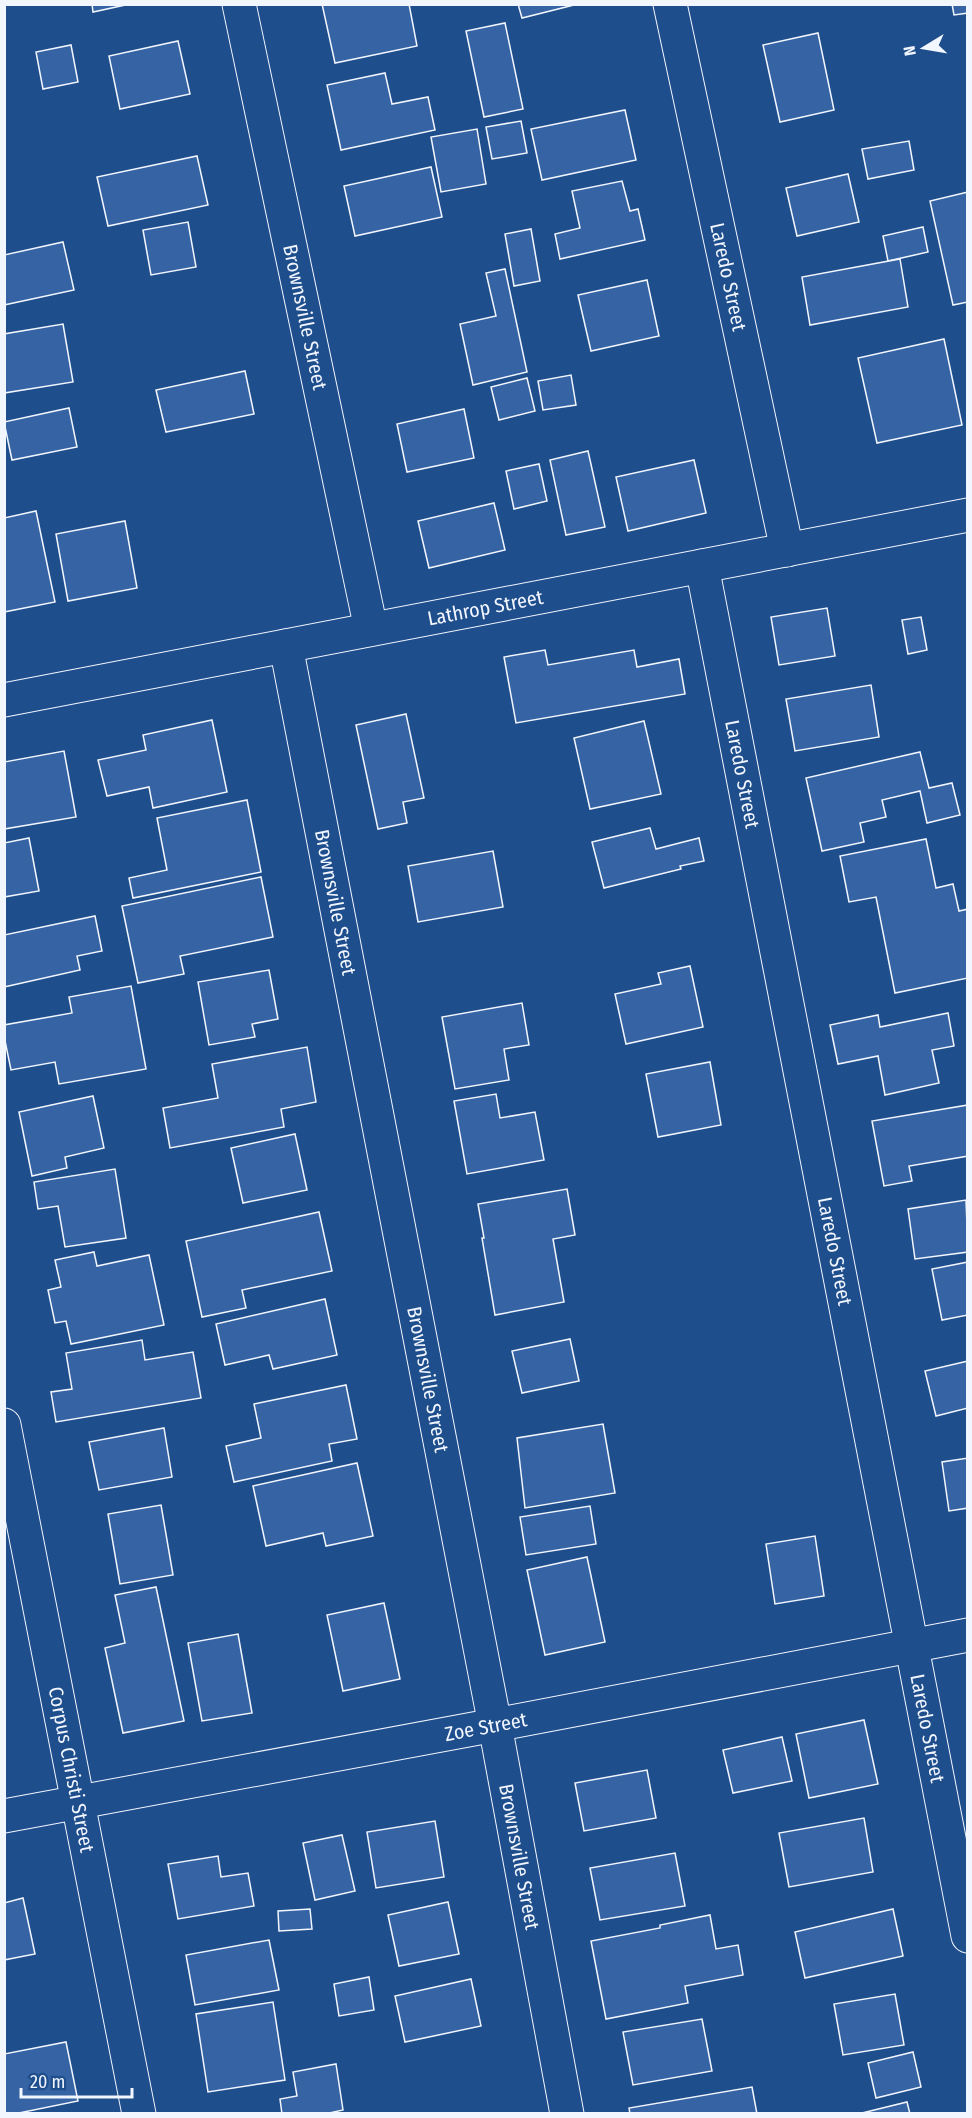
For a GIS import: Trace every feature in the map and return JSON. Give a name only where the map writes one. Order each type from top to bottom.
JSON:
[{"type":"street","name":"Brownsville Street","points":[[239,4],[371,629]]},
{"type":"street","name":"Laredo Street","points":[[670,4],[787,550]]},
{"type":"street","name":"Lathrop Street","points":[[4,700],[968,515]]},
{"type":"street","name":"Laredo Street","points":[[702,566],[968,1936]]},
{"type":"street","name":"Brownsville Street","points":[[286,646],[495,1725],[567,2114]]},
{"type":"street","name":"Corpus Christi Street","points":[[4,1425],[139,2114]]},
{"type":"street","name":"Zoe Street","points":[[4,1815],[968,1635]]},
{"type":"building","points":[[92,4],[130,4],[93,12]]},
{"type":"building","points":[[322,4],[409,4],[417,46],[335,63]]},
{"type":"building","points":[[518,4],[578,4],[522,18]]},
{"type":"building","points":[[952,4],[968,4],[968,13],[954,15]]},
{"type":"building","points":[[505,23],[523,109],[484,117],[466,31]]},
{"type":"building","points":[[818,33],[834,110],[780,122],[763,45]]},
{"type":"building","points":[[178,41],[190,94],[120,109],[109,56]]},
{"type":"building","points":[[71,45],[78,82],[43,89],[36,52]]},
{"type":"building","points":[[385,73],[392,104],[428,97],[435,130],[341,150],[327,85]]},
{"type":"building","points":[[625,110],[636,160],[542,180],[531,129]]},
{"type":"building","points":[[521,121],[527,153],[492,159],[486,127]]},
{"type":"building","points":[[477,129],[486,184],[441,192],[431,137]]},
{"type":"building","points":[[909,141],[914,170],[868,179],[862,149]]},
{"type":"building","points":[[197,156],[208,205],[108,226],[97,177]]},
{"type":"building","points":[[431,167],[442,217],[355,236],[344,186]]},
{"type":"building","points":[[848,174],[859,222],[797,236],[786,188]]},
{"type":"building","points":[[622,181],[630,211],[638,209],[645,240],[560,259],[555,234],[580,228],[572,191]]},
{"type":"building","points":[[968,192],[968,302],[953,305],[930,201]]},
{"type":"building","points":[[188,222],[196,267],[151,275],[143,230]]},
{"type":"building","points":[[923,227],[928,252],[888,261],[883,236]]},
{"type":"building","points":[[531,229],[540,281],[514,286],[505,234]]},
{"type":"building","points":[[63,242],[74,290],[4,305],[4,255]]},
{"type":"building","points":[[900,259],[908,307],[810,325],[802,277]]},
{"type":"building","points":[[505,269],[527,372],[473,385],[460,324],[496,316],[486,273]]},
{"type":"building","points":[[647,280],[659,336],[591,351],[578,295]]},
{"type":"building","points":[[63,324],[73,382],[4,393],[4,334]]},
{"type":"building","points":[[944,339],[962,425],[877,443],[858,358]]},
{"type":"building","points":[[245,371],[254,414],[166,432],[156,390]]},
{"type":"building","points":[[571,375],[576,405],[543,410],[538,381]]},
{"type":"building","points":[[527,378],[535,411],[499,420],[491,387]]},
{"type":"building","points":[[69,408],[77,447],[12,460],[4,422]]},
{"type":"building","points":[[464,409],[474,458],[407,472],[397,424]]},
{"type":"building","points":[[588,451],[605,527],[566,535],[550,460]]},
{"type":"building","points":[[694,460],[706,513],[628,531],[616,477]]},
{"type":"building","points":[[539,464],[547,501],[514,509],[506,471]]},
{"type":"building","points":[[494,503],[505,550],[429,568],[418,521]]},
{"type":"building","points":[[36,511],[55,602],[4,612],[4,518]]},
{"type":"building","points":[[125,521],[137,588],[68,601],[56,534]]},
{"type":"building","points":[[827,608],[835,656],[779,665],[771,617]]},
{"type":"building","points":[[921,617],[927,650],[908,654],[902,620]]},
{"type":"building","points":[[545,650],[548,665],[634,650],[637,667],[679,659],[685,694],[516,723],[504,657]]},
{"type":"building","points":[[871,685],[879,737],[795,751],[786,699]]},
{"type":"building","points":[[406,714],[424,798],[403,802],[407,823],[378,829],[356,725]]},
{"type":"building","points":[[212,720],[227,792],[153,808],[149,787],[107,796],[98,760],[146,750],[143,735]]},
{"type":"building","points":[[644,721],[661,794],[590,809],[574,738]]},
{"type":"building","points":[[64,751],[76,817],[4,829],[4,762]]},
{"type":"building","points":[[920,752],[929,788],[952,783],[960,815],[927,823],[920,791],[882,800],[886,817],[860,823],[864,842],[822,851],[806,778]]},
{"type":"building","points":[[247,800],[261,872],[133,898],[129,878],[167,870],[157,818]]},
{"type":"building","points":[[650,828],[656,849],[699,838],[704,861],[604,888],[592,842]]},
{"type":"building","points":[[29,838],[39,891],[4,897],[4,843]]},
{"type":"building","points":[[926,839],[936,888],[953,884],[959,911],[968,909],[968,978],[895,993],[876,897],[849,902],[840,856]]},
{"type":"building","points":[[493,851],[503,907],[418,922],[408,866]]},
{"type":"building","points":[[261,877],[273,937],[180,956],[184,974],[138,983],[122,906]]},
{"type":"building","points":[[95,916],[102,951],[77,956],[80,970],[4,987],[4,935]]},
{"type":"building","points":[[690,966],[703,1027],[626,1044],[615,994],[661,984],[658,973]]},
{"type":"building","points":[[269,970],[278,1019],[252,1024],[255,1037],[209,1045],[198,982]]},
{"type":"building","points":[[131,986],[146,1069],[59,1084],[55,1062],[11,1070],[4,1025],[72,1013],[69,997]]},
{"type":"building","points":[[522,1003],[529,1045],[504,1049],[509,1080],[455,1089],[442,1017]]},
{"type":"building","points":[[948,1013],[954,1046],[932,1050],[939,1083],[885,1095],[878,1056],[838,1064],[830,1025],[878,1015],[880,1027]]},
{"type":"building","points":[[307,1047],[316,1102],[281,1109],[284,1127],[170,1148],[163,1108],[218,1098],[212,1064]]},
{"type":"building","points":[[710,1062],[721,1125],[658,1137],[646,1074]]},
{"type":"building","points":[[496,1094],[500,1118],[535,1112],[544,1160],[467,1174],[454,1101]]},
{"type":"building","points":[[93,1096],[104,1148],[65,1157],[67,1168],[32,1176],[19,1112]]},
{"type":"building","points":[[968,1105],[968,1156],[909,1166],[912,1181],[884,1186],[872,1121]]},
{"type":"building","points":[[295,1134],[307,1190],[243,1203],[231,1148]]},
{"type":"building","points":[[115,1169],[126,1238],[65,1247],[58,1206],[38,1209],[34,1182]]},
{"type":"building","points":[[567,1189],[575,1235],[553,1239],[564,1302],[495,1315],[478,1204]]},
{"type":"building","points":[[966,1200],[968,1252],[915,1259],[908,1209]]},
{"type":"building","points":[[319,1212],[332,1271],[242,1290],[246,1308],[202,1317],[186,1241]]},
{"type":"building","points":[[94,1252],[97,1266],[149,1255],[164,1325],[71,1344],[66,1321],[55,1323],[48,1290],[61,1287],[55,1260]]},
{"type":"building","points":[[968,1262],[968,1315],[942,1320],[932,1269]]},
{"type":"building","points":[[325,1299],[337,1355],[273,1369],[269,1355],[225,1365],[216,1324]]},
{"type":"building","points":[[570,1339],[579,1381],[522,1393],[512,1351]]},
{"type":"building","points":[[142,1340],[145,1360],[193,1352],[201,1398],[56,1422],[51,1392],[72,1389],[66,1353]]},
{"type":"building","points":[[968,1361],[968,1408],[936,1416],[925,1371]]},
{"type":"building","points":[[346,1385],[357,1439],[329,1444],[332,1461],[234,1482],[226,1446],[261,1438],[254,1404]]},
{"type":"building","points":[[603,1424],[615,1493],[525,1508],[517,1438]]},
{"type":"building","points":[[164,1428],[172,1477],[99,1490],[89,1442]]},
{"type":"building","points":[[968,1458],[968,1508],[949,1511],[942,1462]]},
{"type":"building","points":[[357,1463],[373,1536],[326,1546],[323,1533],[266,1546],[253,1486]]},
{"type":"building","points":[[161,1505],[173,1575],[120,1584],[108,1514]]},
{"type":"building","points":[[590,1506],[596,1544],[526,1555],[520,1517]]},
{"type":"building","points":[[815,1536],[824,1596],[775,1604],[766,1544]]},
{"type":"building","points":[[587,1557],[605,1642],[545,1655],[527,1570]]},
{"type":"building","points":[[156,1587],[184,1721],[123,1733],[105,1648],[125,1643],[115,1595]]},
{"type":"building","points":[[384,1603],[400,1679],[343,1691],[327,1615]]},
{"type":"building","points":[[238,1634],[252,1713],[202,1721],[188,1643]]},
{"type":"building","points":[[864,1720],[878,1784],[809,1798],[796,1734]]},
{"type":"building","points":[[782,1737],[792,1781],[733,1793],[723,1750]]},
{"type":"building","points":[[647,1770],[656,1818],[584,1831],[575,1783]]},
{"type":"building","points":[[864,1818],[873,1872],[789,1887],[779,1833]]},
{"type":"building","points":[[435,1821],[444,1877],[376,1888],[367,1832]]},
{"type":"building","points":[[342,1835],[355,1891],[315,1900],[303,1843]]},
{"type":"building","points":[[675,1853],[685,1906],[600,1920],[590,1868]]},
{"type":"building","points":[[218,1856],[221,1877],[248,1873],[254,1906],[178,1919],[168,1864]]},
{"type":"building","points":[[23,1898],[35,1954],[4,1960],[4,1903]]},
{"type":"building","points":[[448,1902],[459,1954],[399,1966],[388,1915]]},
{"type":"building","points":[[310,1909],[312,1929],[279,1931],[278,1911]]},
{"type":"building","points":[[893,1909],[903,1956],[805,1978],[795,1932]]},
{"type":"building","points":[[710,1915],[716,1949],[738,1945],[743,1975],[685,1986],[688,2003],[606,2019],[591,1941],[660,1928],[660,1925]]},
{"type":"building","points":[[269,1940],[279,1990],[195,2005],[186,1955]]},
{"type":"building","points":[[369,1977],[374,2010],[339,2016],[334,1984]]},
{"type":"building","points":[[471,1979],[481,2026],[405,2042],[395,1996]]},
{"type":"building","points":[[895,1994],[904,2045],[843,2055],[834,2004]]},
{"type":"building","points":[[273,2002],[285,2080],[208,2092],[196,2014]]},
{"type":"building","points":[[702,2019],[712,2071],[633,2085],[623,2032]]},
{"type":"building","points":[[66,2042],[78,2101],[4,2114],[4,2054]]},
{"type":"building","points":[[913,2052],[921,2087],[876,2098],[868,2063]]},
{"type":"building","points":[[336,2064],[343,2110],[325,2114],[282,2114],[280,2099],[297,2096],[293,2072]]},
{"type":"building","points":[[752,2087],[757,2114],[630,2114],[629,2108]]},
{"type":"building","points":[[907,2102],[910,2114],[858,2114]]}]
